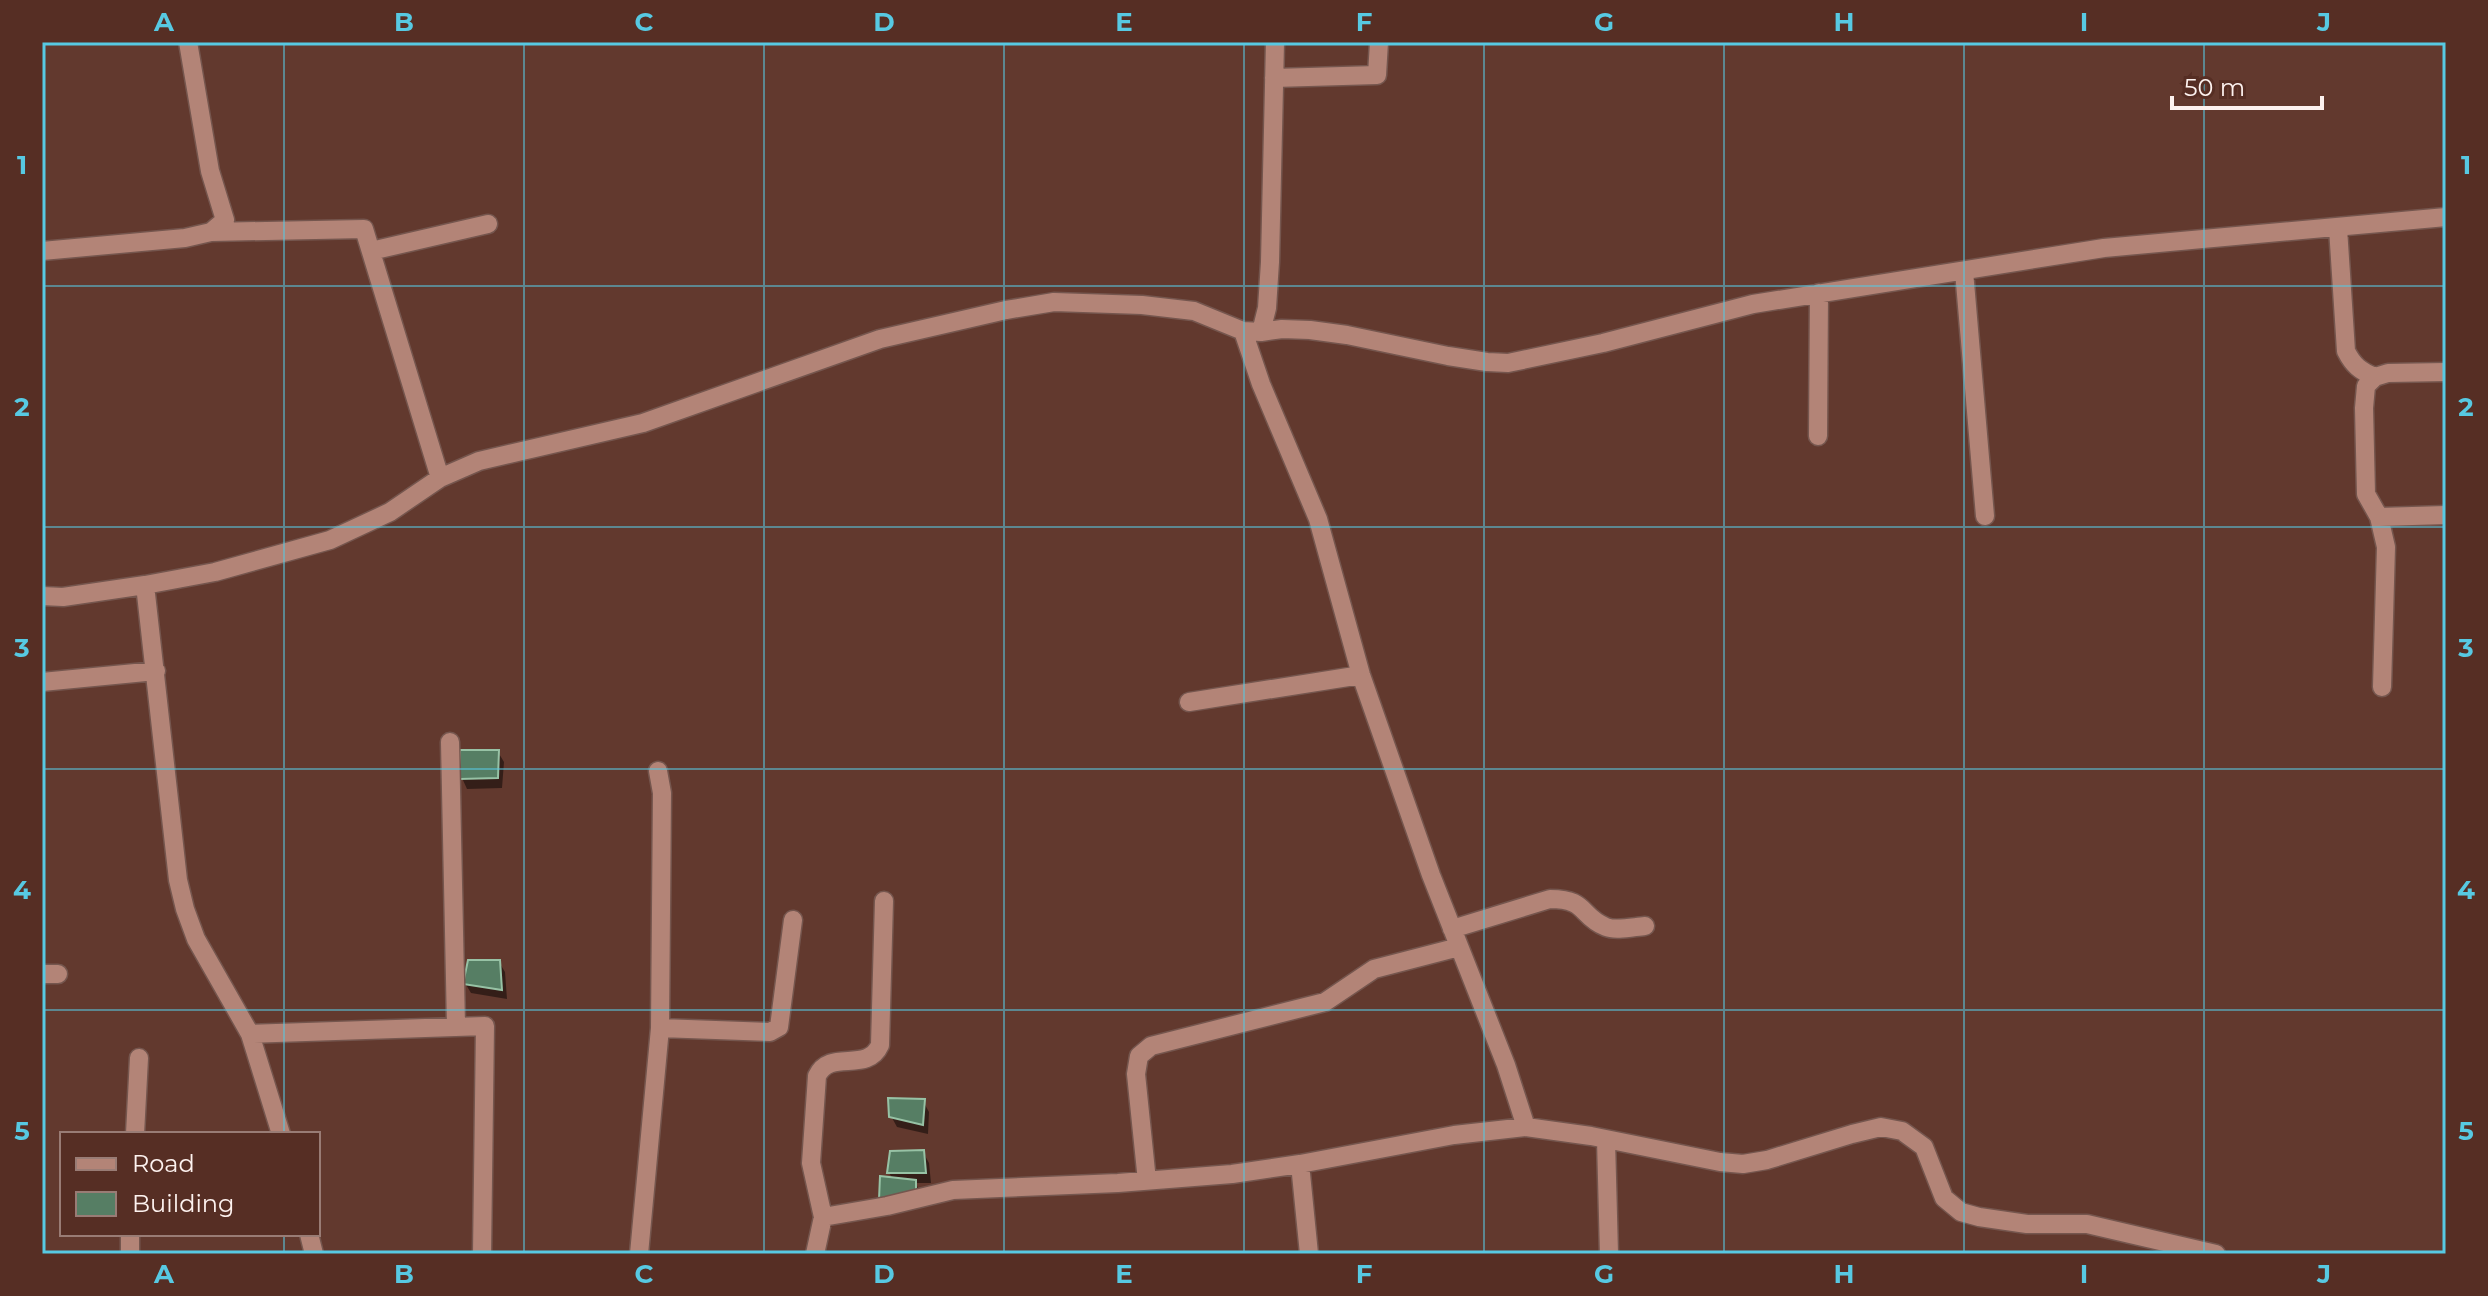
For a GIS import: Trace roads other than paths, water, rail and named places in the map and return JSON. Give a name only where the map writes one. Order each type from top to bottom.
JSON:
[{"type":"street","points":[[188,42],[210,171],[225,220],[211,232]]},
{"type":"street","points":[[1275,42],[1267,308],[1252,331],[1261,384],[1318,519],[1361,675],[1431,875],[1506,1065],[1526,1127]]},
{"type":"street","points":[[1274,78],[1377,75],[1379,42]]},
{"type":"street","points":[[42,596],[63,597],[215,572],[330,540],[390,512],[440,478],[479,461],[643,423],[880,339],[1054,302],[1142,305],[1194,311],[1252,331],[1282,329],[1347,335],[1448,356],[1508,363],[1627,338],[1739,307],[2104,248],[2446,217]]},
{"type":"street","points":[[371,251],[488,224]]},
{"type":"street","points":[[2338,228],[2346,351],[2352,363],[2375,377]]},
{"type":"street","points":[[42,251],[185,238],[211,232],[364,229],[440,478]]},
{"type":"street","points":[[1964,271],[1985,516]]},
{"type":"street","points":[[1818,436],[1819,293]]},
{"type":"street","points":[[2382,687],[2386,547],[2379,517],[2366,494],[2366,386],[2375,377],[2388,373],[2446,372]]},
{"type":"street","points":[[2379,517],[2446,515]]},
{"type":"street","points":[[145,585],[178,880],[185,909],[196,939],[250,1034],[280,1132]]},
{"type":"street","points":[[42,682],[156,671]]},
{"type":"street","points":[[1189,702],[1361,675]]},
{"type":"street","points":[[450,742],[456,1026]]},
{"type":"street","points":[[639,1254],[660,1028],[662,793],[658,771]]},
{"type":"street","points":[[1452,929],[1550,899],[1578,903],[1593,920],[1609,929],[1645,926]]},
{"type":"street","points":[[815,1254],[823,1217],[811,1163],[817,1076],[828,1062],[867,1058],[876,1053],[880,1045],[884,901]]},
{"type":"street","points":[[660,1028],[770,1032],[779,1027],[793,920]]},
{"type":"street","points":[[1147,1181],[1136,1074],[1139,1056],[1151,1046],[1325,1002],[1374,969],[1459,947]]},
{"type":"street","points":[[250,1034],[485,1026],[482,1254]]},
{"type":"street","points":[[135,1132],[139,1058]]},
{"type":"street","points":[[823,1217],[953,1190],[1232,1174],[1454,1135],[1526,1127],[1743,1164],[1881,1127],[1902,1131],[1924,1147],[1944,1198],[1961,1212],[2027,1224],[2087,1224],[2216,1254]]},
{"type":"street","points":[[1606,1140],[1609,1254]]},
{"type":"street","points":[[1300,1164],[1309,1254]]}]
